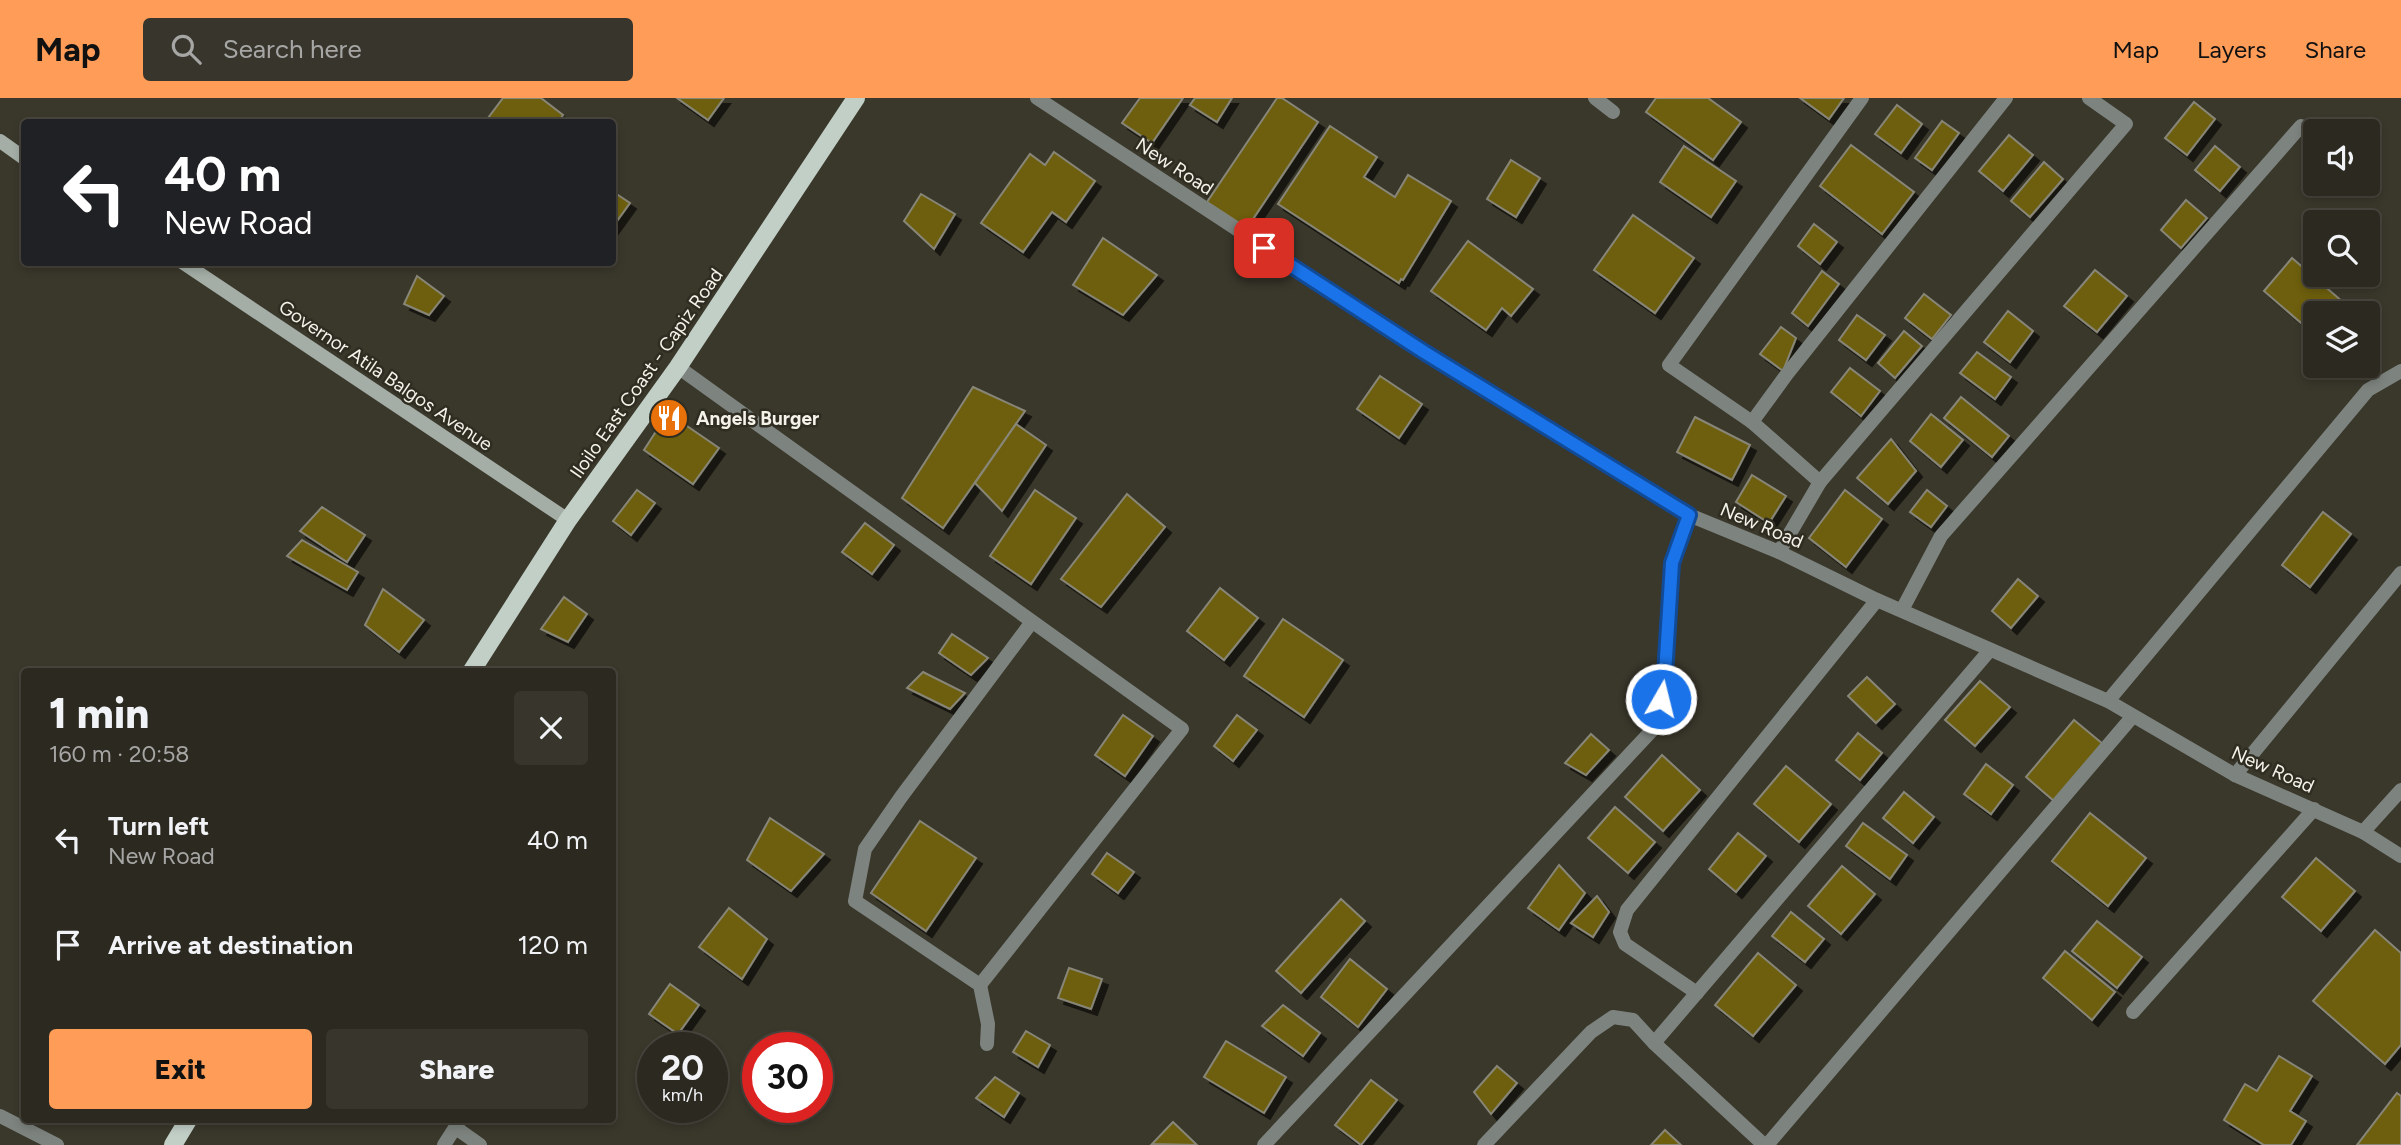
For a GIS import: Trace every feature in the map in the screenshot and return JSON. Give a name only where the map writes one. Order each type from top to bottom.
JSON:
[{"type":"main road","name":"Iloilo East Coast - Capiz Road","points":[[474,668],[568,520],[678,368],[856,98]]},
{"type":"main road","points":[[0,141],[21,156]]},
{"type":"main road","name":"Governor Atila Balgos Avenue","points":[[188,266],[568,520]]},
{"type":"main road","points":[[173,1145],[186,1123]]},
{"type":"street","name":"New Road","points":[[1037,98],[1424,352],[1689,515],[1779,552],[1877,600],[2108,701],[2235,775],[2363,832],[2401,856]]},
{"type":"street","points":[[1595,98],[1613,112]]},
{"type":"street","points":[[1820,482],[1752,422],[1669,365],[1862,98]]},
{"type":"street","points":[[1752,422],[2006,98]]},
{"type":"street","points":[[1779,552],[1820,482],[2126,124],[2089,98]]},
{"type":"street","points":[[1902,610],[1941,536],[2301,126]]},
{"type":"street","points":[[678,368],[1181,729],[979,985]]},
{"type":"street","points":[[2108,701],[2368,390],[2401,371]]},
{"type":"street","points":[[1264,1145],[1657,725],[1665,674],[1672,563],[1689,515]]},
{"type":"street","points":[[2235,775],[2401,573]]},
{"type":"street","points":[[1697,993],[1625,944],[1620,932],[1627,909],[1877,600]]},
{"type":"street","points":[[987,1044],[988,1024],[979,985],[855,901],[865,849],[1031,623]]},
{"type":"street","points":[[1654,1043],[1990,650]]},
{"type":"street","points":[[1484,1145],[1591,1032],[1613,1017],[1633,1020],[1654,1043],[1766,1145],[2133,716]]},
{"type":"street","points":[[2363,832],[2401,790]]},
{"type":"street","points":[[2133,1012],[2314,809]]},
{"type":"street","points":[[0,1116],[57,1145]]},
{"type":"street","points":[[444,1145],[458,1124],[480,1145]]},
{"type":"building","points":[[503,98],[541,98],[563,115],[560,119],[487,119]]},
{"type":"building","points":[[677,98],[724,98],[708,120]]},
{"type":"building","points":[[1140,98],[1183,98],[1152,143],[1122,123]]},
{"type":"building","points":[[1195,98],[1232,98],[1217,122],[1190,105]]},
{"type":"building","points":[[1277,98],[1282,98],[1318,122],[1247,228],[1207,202]]},
{"type":"building","points":[[1656,98],[1708,98],[1741,122],[1713,160],[1646,112]]},
{"type":"building","points":[[1800,98],[1844,98],[1829,119]]},
{"type":"building","points":[[2194,102],[2215,119],[2187,155],[2165,138]]},
{"type":"building","points":[[1897,105],[1922,124],[1901,153],[1875,134]]},
{"type":"building","points":[[1942,121],[1959,133],[1932,170],[1915,158]]},
{"type":"building","points":[[1330,126],[1377,157],[1364,177],[1395,197],[1408,175],[1451,201],[1399,283],[1278,204]]},
{"type":"building","points":[[2009,135],[2033,155],[2003,191],[1979,171]]},
{"type":"building","points":[[1851,145],[1914,192],[1882,234],[1820,186]]},
{"type":"building","points":[[1684,146],[1736,181],[1711,217],[1660,182]]},
{"type":"building","points":[[2215,146],[2240,167],[2220,191],[2195,170]]},
{"type":"building","points":[[1054,152],[1095,181],[1066,222],[1052,212],[1023,252],[981,223],[1030,154],[1045,165]]},
{"type":"building","points":[[1511,160],[1540,178],[1516,217],[1487,199]]},
{"type":"building","points":[[2044,162],[2063,179],[2030,217],[2011,201]]},
{"type":"building","points":[[616,194],[630,203],[616,222]]},
{"type":"building","points":[[921,194],[955,214],[934,249],[904,221]]},
{"type":"building","points":[[2186,200],[2207,218],[2181,248],[2161,230]]},
{"type":"building","points":[[1633,215],[1694,258],[1655,313],[1594,270]]},
{"type":"building","points":[[1814,224],[1837,242],[1820,264],[1798,246]]},
{"type":"building","points":[[1103,238],[1157,275],[1123,315],[1073,285]]},
{"type":"building","points":[[1468,241],[1533,289],[1511,316],[1502,308],[1486,330],[1431,291]]},
{"type":"building","points":[[2292,258],[2303,268],[2303,287],[2326,287],[2342,301],[2303,301],[2303,325],[2264,291]]},
{"type":"building","points":[[2095,270],[2127,296],[2097,332],[2064,306]]},
{"type":"building","points":[[1822,271],[1839,284],[1808,326],[1792,313]]},
{"type":"building","points":[[417,276],[444,296],[429,315],[404,304]]},
{"type":"building","points":[[1924,294],[1951,315],[1932,339],[1905,318]]},
{"type":"building","points":[[2008,311],[2033,331],[2010,362],[1984,342]]},
{"type":"building","points":[[1857,315],[1885,335],[1866,360],[1839,340]]},
{"type":"building","points":[[1781,327],[1796,338],[1783,371],[1760,354]]},
{"type":"building","points":[[1904,331],[1922,346],[1895,378],[1878,363]]},
{"type":"building","points":[[1977,352],[2011,377],[1995,399],[1960,373]]},
{"type":"building","points":[[1850,368],[1880,391],[1861,416],[1831,392]]},
{"type":"building","points":[[1380,376],[1422,404],[1399,438],[1357,409]]},
{"type":"building","points":[[973,387],[1025,411],[943,528],[902,498]]},
{"type":"building","points":[[1961,397],[2009,436],[1992,457],[1944,418]]},
{"type":"building","points":[[668,413],[719,448],[693,484],[644,450]]},
{"type":"building","points":[[1931,414],[1963,440],[1941,467],[1910,441]]},
{"type":"building","points":[[1695,417],[1750,445],[1732,480],[1677,452]]},
{"type":"building","points":[[1016,424],[1046,445],[1002,511],[975,483]]},
{"type":"building","points":[[1891,439],[1916,471],[1888,504],[1857,478]]},
{"type":"building","points":[[1752,475],[1786,496],[1769,523],[1736,502]]},
{"type":"building","points":[[637,490],[655,503],[631,535],[613,521]]},
{"type":"building","points":[[1035,490],[1076,518],[1031,584],[990,556]]},
{"type":"building","points":[[1845,490],[1882,519],[1846,567],[1809,538]]},
{"type":"building","points":[[1927,490],[1947,506],[1931,527],[1910,512]]},
{"type":"building","points":[[1127,494],[1165,527],[1101,607],[1061,579]]},
{"type":"building","points":[[322,507],[365,535],[347,562],[300,531]]},
{"type":"building","points":[[2323,512],[2351,534],[2310,587],[2282,565]]},
{"type":"building","points":[[865,523],[894,545],[872,574],[842,552]]},
{"type":"building","points":[[302,540],[358,572],[347,590],[287,556]]},
{"type":"building","points":[[2018,579],[2038,596],[2011,628],[1992,611]]},
{"type":"building","points":[[1220,588],[1258,618],[1224,660],[1187,631]]},
{"type":"building","points":[[383,589],[424,620],[399,652],[365,625]]},
{"type":"building","points":[[564,597],[587,614],[568,642],[541,629]]},
{"type":"building","points":[[1283,619],[1343,660],[1304,717],[1244,676]]},
{"type":"building","points":[[952,634],[988,658],[971,675],[939,653]]},
{"type":"building","points":[[923,672],[965,693],[950,709],[907,688]]},
{"type":"building","points":[[1867,677],[1895,704],[1876,723],[1848,696]]},
{"type":"building","points":[[1980,681],[2010,707],[1975,746],[1945,720]]},
{"type":"building","points":[[1123,715],[1153,736],[1125,776],[1095,755]]},
{"type":"building","points":[[1237,715],[1257,730],[1233,761],[1214,746]]},
{"type":"building","points":[[2074,720],[2103,744],[2054,801],[2026,777]]},
{"type":"building","points":[[1858,733],[1882,753],[1860,780],[1836,760]]},
{"type":"building","points":[[1591,734],[1609,750],[1586,775],[1565,763]]},
{"type":"building","points":[[1662,755],[1700,790],[1663,831],[1625,797]]},
{"type":"building","points":[[1986,764],[2013,785],[1991,814],[1964,794]]},
{"type":"building","points":[[1786,766],[1831,804],[1799,842],[1754,804]]},
{"type":"building","points":[[1904,792],[1934,817],[1913,843],[1883,818]]},
{"type":"building","points":[[1615,807],[1655,842],[1628,873],[1588,838]]},
{"type":"building","points":[[2090,813],[2146,858],[2108,906],[2052,861]]},
{"type":"building","points":[[770,818],[824,854],[791,891],[747,860]]},
{"type":"building","points":[[920,821],[976,858],[926,931],[871,893]]},
{"type":"building","points":[[1863,823],[1907,855],[1890,879],[1846,846]]},
{"type":"building","points":[[1738,833],[1766,856],[1736,892],[1709,869]]},
{"type":"building","points":[[1107,853],[1134,872],[1118,893],[1092,874]]},
{"type":"building","points":[[2316,858],[2355,891],[2321,931],[2282,897]]},
{"type":"building","points":[[1559,865],[1585,893],[1559,930],[1528,908]]},
{"type":"building","points":[[1842,866],[1875,894],[1841,934],[1808,906]]},
{"type":"building","points":[[1597,896],[1609,912],[1593,937],[1571,923]]},
{"type":"building","points":[[1341,899],[1365,921],[1301,993],[1276,971]]},
{"type":"building","points":[[729,908],[767,939],[742,979],[699,947]]},
{"type":"building","points":[[1791,912],[1824,939],[1805,962],[1772,936]]},
{"type":"building","points":[[2097,921],[2142,957],[2117,988],[2072,951]]},
{"type":"building","points":[[2375,930],[2401,953],[2401,1045],[2385,1064],[2313,1001]]},
{"type":"building","points":[[2065,951],[2115,992],[2092,1020],[2043,978]]},
{"type":"building","points":[[1758,953],[1796,985],[1753,1036],[1715,1005]]},
{"type":"building","points":[[1350,959],[1387,989],[1358,1027],[1321,997]]},
{"type":"building","points":[[1069,968],[1102,979],[1091,1009],[1058,998]]},
{"type":"building","points":[[670,984],[699,1005],[679,1032],[675,1032],[649,1014]]},
{"type":"building","points":[[1283,1005],[1320,1033],[1303,1056],[1262,1026]]},
{"type":"building","points":[[1026,1031],[1050,1045],[1038,1067],[1013,1052]]},
{"type":"building","points":[[1226,1041],[1286,1077],[1264,1113],[1204,1077]]},
{"type":"building","points":[[2279,1056],[2312,1076],[2290,1111],[2306,1121],[2291,1145],[2264,1145],[2224,1120],[2245,1084],[2257,1091]]},
{"type":"building","points":[[1497,1066],[1517,1083],[1491,1114],[1474,1092]]},
{"type":"building","points":[[995,1077],[1019,1093],[1004,1117],[976,1098]]},
{"type":"building","points":[[1371,1080],[1397,1100],[1361,1145],[1335,1125]]},
{"type":"building","points":[[2397,1093],[2401,1096],[2401,1145],[2357,1145]]},
{"type":"building","points":[[1173,1122],[1197,1145],[1152,1144]]},
{"type":"building","points":[[1665,1130],[1681,1145],[1651,1145]]},
{"type":"place","name":"Angels Burger","points":[[669,418]]},
{"type":"route","points":[[1264,248],[1424,352],[1689,515],[1672,563],[1661,699]]}]
